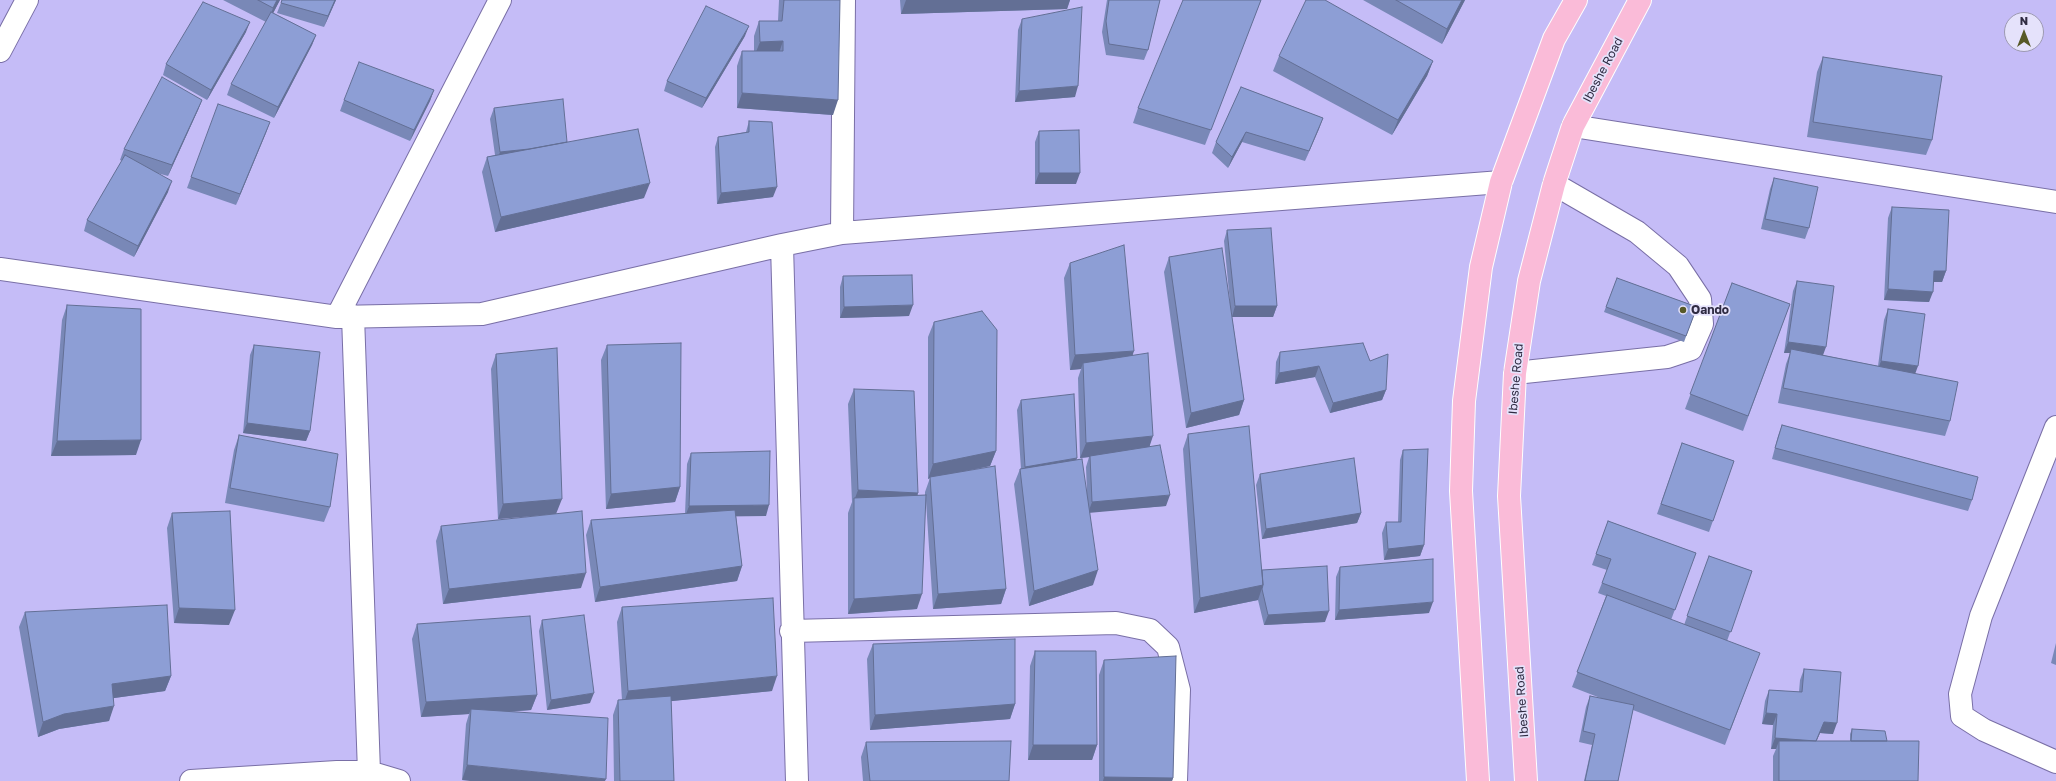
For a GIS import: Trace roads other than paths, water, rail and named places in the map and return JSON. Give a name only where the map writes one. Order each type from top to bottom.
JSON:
[{"type":"main road","points":[[1478,781],[1461,491],[1464,416],[1481,267],[1501,182],[1554,39],[1576,0]]},
{"type":"main road","name":"Ibeshe Road","points":[[1526,781],[1509,496],[1515,373],[1528,281],[1554,184],[1573,126],[1640,0]]},
{"type":"street","points":[[0,51],[27,0]]},
{"type":"street","points":[[369,772],[345,316],[500,0]]},
{"type":"street","points":[[842,233],[844,0]]},
{"type":"street","points":[[1573,126],[2056,202]]},
{"type":"street","points":[[0,269],[345,316],[482,314],[782,245],[842,233],[1501,182]]},
{"type":"street","points":[[1515,373],[1667,357],[1691,349],[1702,324],[1700,299],[1678,266],[1637,232],[1554,184]]},
{"type":"street","points":[[782,245],[796,781]]},
{"type":"street","points":[[2056,427],[1981,616],[1960,694],[1962,716],[1984,730],[2056,762]]},
{"type":"street","points":[[791,631],[1116,623],[1150,630],[1168,647],[1179,690],[1176,781]]},
{"type":"street","points":[[191,781],[337,772],[369,772],[399,781]]},
{"type":"place","name":"Oando","points":[[1683,310]]}]
